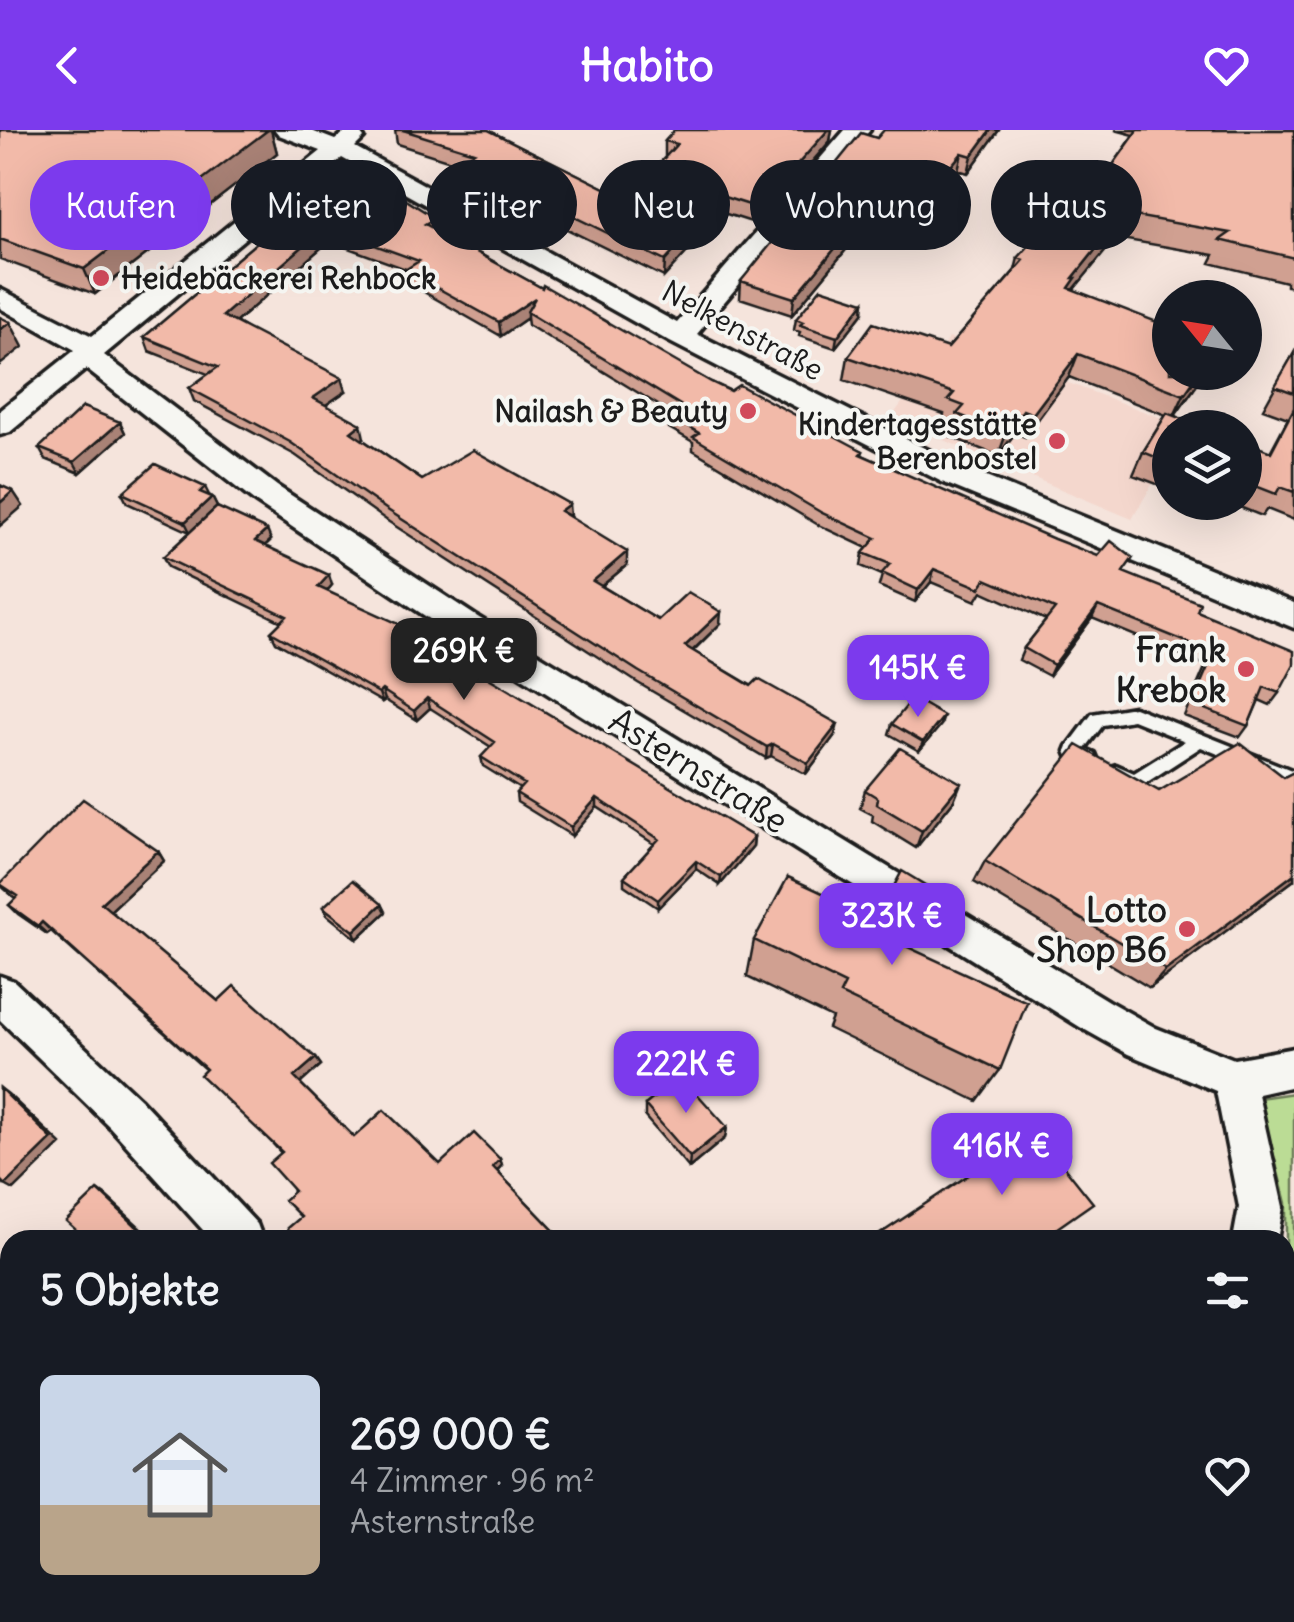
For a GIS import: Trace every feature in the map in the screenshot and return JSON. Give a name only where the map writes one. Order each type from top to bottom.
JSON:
[{"type":"street","name":"Nelkenstraße","points":[[287,130],[338,149],[680,336],[953,475],[1294,616]]},
{"type":"street","points":[[0,425],[362,130]]},
{"type":"street","points":[[680,336],[858,130]]},
{"type":"street","name":"Asternstraße","points":[[0,297],[90,352],[266,494],[464,625],[1094,1014],[1234,1080]]},
{"type":"street","points":[[0,994],[96,1081],[163,1149],[233,1230]]},
{"type":"street","points":[[1257,1230],[1261,1207],[1234,1080],[1294,1067]]},
{"type":"lane","points":[[1200,740],[1135,781],[1074,750],[1098,719],[1134,713],[1294,778]]},
{"type":"shaded area","name":"Kindertagesstätte Berenbostel","points":[[949,338],[1152,415],[1152,485],[1132,519],[891,418]]},
{"type":"green space","points":[[1294,1093],[1294,1230],[1286,1230],[1286,1203],[1259,1098]]},
{"type":"building","points":[[0,130],[268,130],[211,173],[211,160],[30,160],[30,250],[0,239]]},
{"type":"building","points":[[403,130],[488,130],[548,160],[461,160],[474,152]]},
{"type":"building","points":[[675,130],[828,130],[801,160],[750,160],[750,205],[730,199],[730,160],[662,160],[677,144],[665,141]]},
{"type":"building","points":[[884,130],[991,130],[972,156],[962,153],[956,160],[839,160],[861,133],[877,138]]},
{"type":"building","points":[[1138,130],[1294,130],[1294,258],[1220,240],[1230,233],[1142,217],[1142,160],[1117,160]]},
{"type":"building","points":[[577,174],[597,184],[597,228],[577,218]]},
{"type":"building","points":[[407,200],[427,213],[427,250],[473,250],[542,288],[543,285],[711,382],[730,391],[739,385],[863,451],[860,454],[1054,539],[1098,556],[1111,541],[1133,558],[1123,572],[1200,603],[1197,611],[1294,651],[1294,665],[1279,693],[1264,687],[1248,726],[1192,704],[1214,653],[1098,606],[1054,665],[1024,648],[1055,609],[986,579],[980,588],[934,569],[918,590],[882,573],[890,564],[863,553],[876,538],[822,513],[693,437],[699,433],[669,415],[680,405],[527,312],[535,298],[499,322],[405,270],[419,261],[389,250],[407,250]]},
{"type":"building","points":[[31,250],[109,250],[84,269]]},
{"type":"building","points":[[248,250],[299,250],[223,316],[342,378],[313,398],[361,424],[351,432],[422,480],[473,450],[569,504],[560,511],[627,552],[593,581],[658,620],[688,592],[721,612],[685,646],[751,686],[758,679],[838,724],[808,763],[773,744],[767,747],[638,671],[386,509],[290,442],[189,388],[218,367],[144,337]]},
{"type":"building","points":[[642,250],[675,250],[665,261]]},
{"type":"building","points":[[766,250],[834,250],[794,298],[741,281]]},
{"type":"building","points":[[1025,250],[1095,250],[1069,288],[1152,320],[1152,383],[1078,354],[1033,414],[1023,410],[1006,434],[957,414],[964,406],[948,400],[954,393],[848,357],[873,323],[948,348],[1024,260],[1018,258]]},
{"type":"building","points":[[821,288],[864,302],[837,337],[800,325],[803,322],[796,319]]},
{"type":"building","points":[[0,317],[10,322],[0,330]]},
{"type":"building","points":[[1294,353],[1294,393],[1275,386]]},
{"type":"building","points":[[83,407],[120,422],[74,462],[39,448]]},
{"type":"building","points":[[1294,408],[1294,492],[1280,487],[1276,494],[1262,489],[1262,449],[1271,452]]},
{"type":"building","points":[[1152,437],[1152,456],[1143,452]]},
{"type":"building","points":[[155,464],[205,487],[200,492],[212,497],[185,522],[122,493]]},
{"type":"building","points":[[0,485],[13,491],[0,503]]},
{"type":"building","points":[[217,507],[267,530],[255,541],[329,575],[318,587],[397,623],[754,837],[721,877],[696,861],[658,900],[624,877],[659,839],[597,798],[571,827],[516,793],[524,784],[481,757],[495,742],[427,698],[414,711],[382,690],[379,693],[271,632],[287,616],[163,557]]},
{"type":"building","points":[[913,698],[944,716],[923,742],[892,724]]},
{"type":"building","points":[[1240,743],[1284,777],[1294,772],[1294,874],[1166,970],[985,861],[1077,745],[1159,791]]},
{"type":"building","points":[[900,748],[961,783],[922,831],[877,804],[878,798],[865,790]]},
{"type":"building","points":[[83,799],[158,851],[101,903],[218,1001],[234,986],[316,1058],[294,1077],[354,1137],[384,1110],[440,1164],[474,1133],[500,1159],[493,1167],[553,1230],[290,1230],[301,1217],[284,1200],[294,1191],[269,1163],[282,1152],[200,1075],[206,1069],[42,922],[38,926],[9,905],[18,896],[0,884]]},
{"type":"building","points":[[902,871],[930,888],[901,944],[1027,1002],[1000,1070],[840,994],[845,984],[754,940],[788,877],[877,918]]},
{"type":"building","points":[[353,880],[382,904],[354,931],[323,907]]},
{"type":"building","points":[[681,1076],[727,1127],[690,1157],[645,1105]]},
{"type":"building","points":[[0,1088],[52,1139],[5,1185],[0,1180]]},
{"type":"building","points":[[1045,1124],[1069,1153],[1058,1159],[1093,1203],[1054,1230],[886,1230]]},
{"type":"building","points":[[98,1190],[140,1230],[76,1230],[66,1221]]},
{"type":"place","name":"Heidebäckerei Rehbock","points":[[101,278]]},
{"type":"place","name":"Nailash & Beauty","points":[[748,411]]},
{"type":"place","name":"Kindertagesstätte Berenbostel","points":[[1057,441]]},
{"type":"place","name":"Frank Krebok","points":[[1246,669]]},
{"type":"place","name":"Lotto Shop B6","points":[[1187,929]]}]
